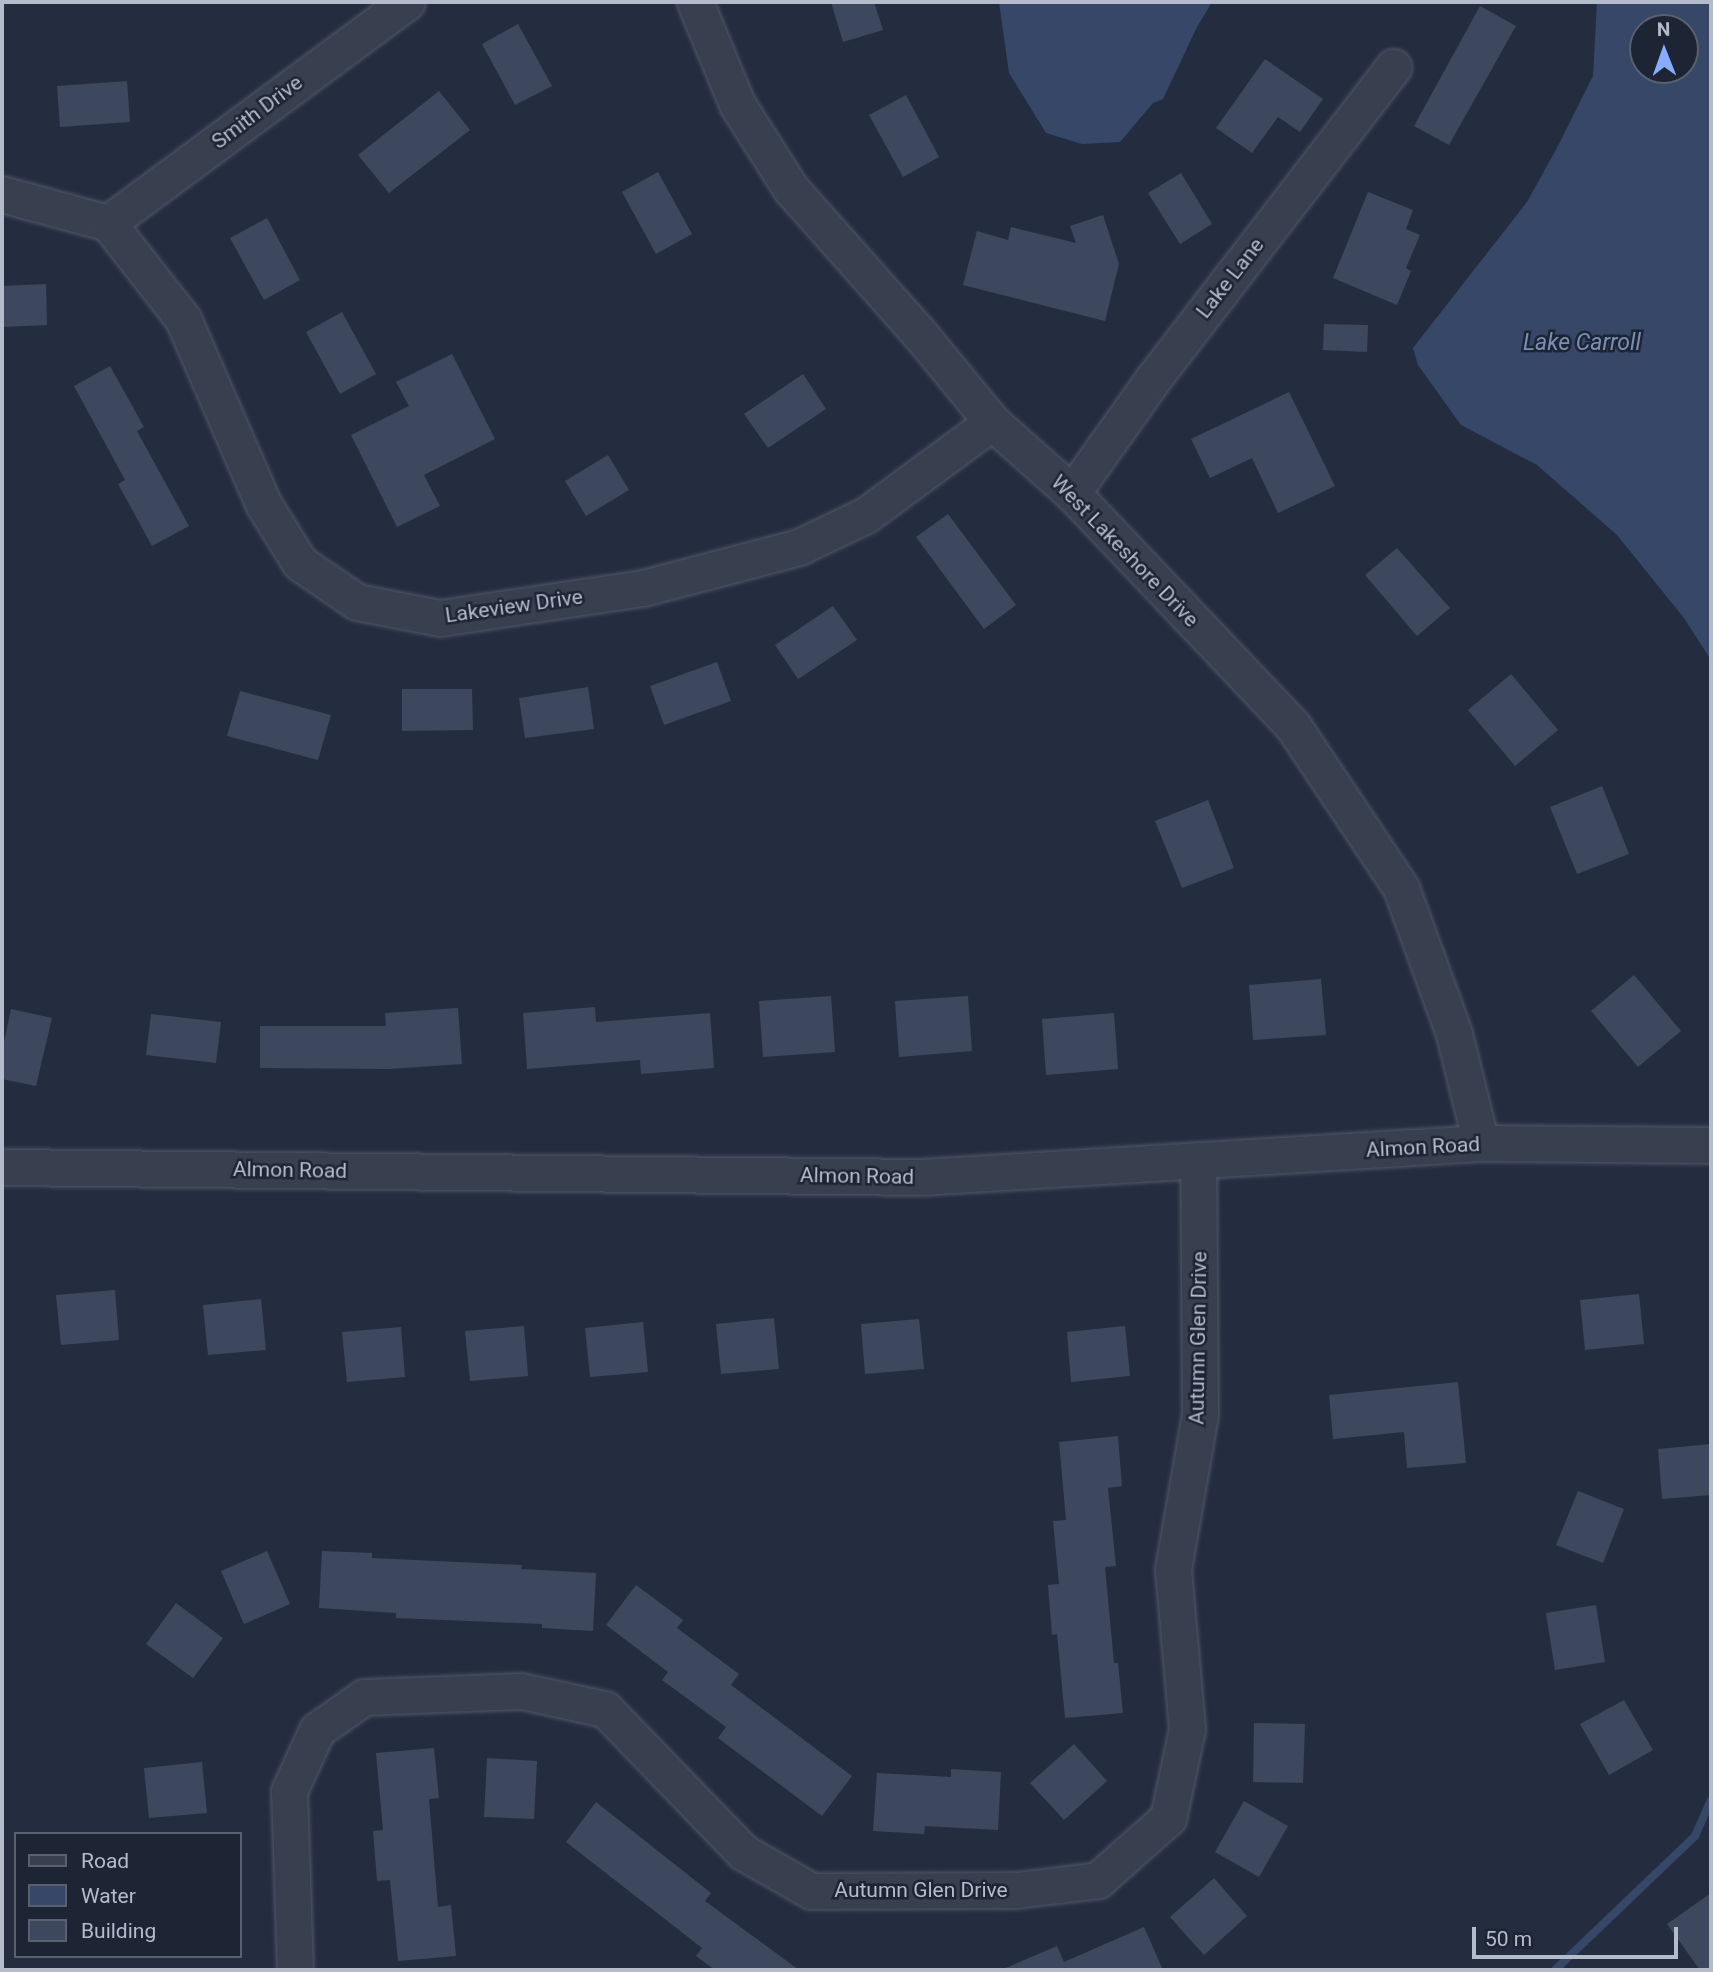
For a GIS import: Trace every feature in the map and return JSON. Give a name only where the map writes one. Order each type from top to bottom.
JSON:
[{"type":"street","name":"Smith Drive","points":[[108,223],[407,2]]},
{"type":"street","name":"West Lakeshore Drive","points":[[695,2],[737,104],[791,189],[919,333],[992,422],[1072,493],[1293,726],[1401,888],[1454,1034],[1481,1143]]},
{"type":"street","name":"Lake Lane","points":[[1072,493],[1153,379],[1393,67]]},
{"type":"street","points":[[2,194],[108,223]]},
{"type":"street","name":"Lakeview Drive","points":[[108,223],[183,319],[264,505],[300,563],[357,602],[440,618],[643,589],[799,547],[866,514],[992,422]]},
{"type":"street","name":"Almon Road","points":[[2,1167],[921,1177],[1481,1143],[1711,1145]]},
{"type":"street","name":"Autumn Glen Drive","points":[[295,1970],[289,1791],[317,1730],[364,1697],[521,1691],[605,1709],[743,1852],[811,1891],[1017,1890],[1098,1880],[1118,1863],[1168,1818],[1187,1729],[1173,1569],[1200,1415],[1198,1160]]},
{"type":"water","points":[[999,2],[1212,2],[1197,27],[1163,99],[1153,103],[1120,142],[1082,144],[1046,133],[1009,73]]},
{"type":"water","name":"Lake Carroll","points":[[1597,2],[1711,2],[1711,660],[1684,618],[1617,535],[1537,465],[1461,425],[1418,365],[1413,348],[1527,202],[1593,76]]},
{"type":"building","points":[[831,2],[874,2],[883,30],[843,42]]},
{"type":"building","points":[[1480,6],[1516,26],[1449,145],[1414,126]]},
{"type":"building","points":[[518,24],[552,86],[515,105],[482,44]]},
{"type":"building","points":[[1265,59],[1323,99],[1300,132],[1278,117],[1252,153],[1216,128]]},
{"type":"building","points":[[127,81],[130,122],[60,127],[57,86]]},
{"type":"building","points":[[439,91],[470,130],[389,193],[358,155]]},
{"type":"building","points":[[906,95],[939,157],[903,177],[869,115]]},
{"type":"building","points":[[658,172],[692,234],[656,254],[622,192]]},
{"type":"building","points":[[1181,173],[1212,224],[1180,244],[1148,193]]},
{"type":"building","points":[[1368,192],[1413,210],[1406,229],[1420,235],[1406,268],[1411,271],[1397,305],[1333,278]]},
{"type":"building","points":[[1103,215],[1119,264],[1105,321],[963,285],[977,231],[1008,240],[1011,227],[1076,243],[1070,226]]},
{"type":"building","points":[[267,218],[300,280],[264,300],[230,238]]},
{"type":"building","points":[[46,284],[47,325],[2,327],[2,286]]},
{"type":"building","points":[[342,312],[376,374],[340,394],[306,332]]},
{"type":"building","points":[[1324,324],[1368,325],[1367,352],[1323,350]]},
{"type":"building","points":[[452,354],[495,439],[424,475],[440,506],[397,527],[351,435],[409,406],[396,382]]},
{"type":"building","points":[[110,366],[144,427],[137,431],[189,526],[152,546],[118,484],[125,480],[74,386]]},
{"type":"building","points":[[803,374],[826,409],[768,448],[744,414]]},
{"type":"building","points":[[1289,392],[1335,486],[1278,513],[1252,458],[1210,478],[1191,439]]},
{"type":"building","points":[[608,455],[629,490],[586,516],[565,481]]},
{"type":"building","points":[[948,514],[1016,605],[984,629],[916,537]]},
{"type":"building","points":[[1397,548],[1450,608],[1417,636],[1365,575]]},
{"type":"building","points":[[833,606],[857,640],[798,679],[775,645]]},
{"type":"building","points":[[717,662],[731,701],[664,725],[650,686]]},
{"type":"building","points":[[1511,674],[1558,730],[1515,766],[1468,710]]},
{"type":"building","points":[[588,687],[594,729],[525,738],[519,698]]},
{"type":"building","points":[[402,689],[472,689],[473,730],[402,731]]},
{"type":"building","points":[[240,691],[331,715],[318,760],[227,736]]},
{"type":"building","points":[[1602,786],[1629,854],[1577,874],[1550,807]]},
{"type":"building","points":[[1208,800],[1234,868],[1182,888],[1155,821]]},
{"type":"building","points":[[1634,975],[1681,1031],[1638,1067],[1591,1011]]},
{"type":"building","points":[[1321,979],[1326,1035],[1253,1040],[1249,985]]},
{"type":"building","points":[[831,996],[835,1052],[763,1057],[759,1001]]},
{"type":"building","points":[[968,996],[972,1051],[899,1057],[895,1001]]},
{"type":"building","points":[[595,1007],[596,1022],[710,1013],[714,1068],[641,1074],[640,1060],[527,1069],[523,1013]]},
{"type":"building","points":[[458,1008],[462,1064],[389,1069],[260,1068],[260,1026],[386,1026],[385,1013]]},
{"type":"building","points":[[11,1009],[52,1018],[36,1086],[2,1079],[2,1051]]},
{"type":"building","points":[[1114,1013],[1118,1069],[1046,1075],[1042,1019]]},
{"type":"building","points":[[151,1014],[221,1022],[216,1063],[146,1055]]},
{"type":"building","points":[[115,1290],[119,1340],[61,1345],[56,1295]]},
{"type":"building","points":[[1639,1294],[1644,1344],[1585,1350],[1580,1300]]},
{"type":"building","points":[[261,1299],[266,1350],[208,1355],[203,1305]]},
{"type":"building","points":[[774,1318],[779,1369],[721,1374],[716,1324]]},
{"type":"building","points":[[919,1319],[924,1369],[865,1374],[861,1324]]},
{"type":"building","points":[[643,1322],[648,1372],[590,1377],[585,1328]]},
{"type":"building","points":[[524,1326],[528,1376],[470,1381],[465,1331]]},
{"type":"building","points":[[1125,1326],[1130,1376],[1071,1382],[1067,1332]]},
{"type":"building","points":[[401,1327],[405,1377],[347,1382],[342,1332]]},
{"type":"building","points":[[1458,1382],[1466,1463],[1407,1468],[1404,1432],[1333,1439],[1329,1395]]},
{"type":"building","points":[[1118,1436],[1122,1486],[1108,1488],[1116,1566],[1105,1567],[1114,1663],[1118,1663],[1123,1713],[1065,1718],[1057,1634],[1052,1635],[1048,1585],[1059,1584],[1053,1521],[1066,1520],[1059,1442]]},
{"type":"building","points":[[1711,1444],[1711,1495],[1662,1499],[1658,1449]]},
{"type":"building","points":[[1578,1491],[1624,1509],[1603,1563],[1556,1545]]},
{"type":"building","points":[[267,1551],[290,1604],[244,1624],[221,1571]]},
{"type":"building","points":[[322,1551],[372,1553],[372,1558],[522,1565],[521,1569],[596,1573],[593,1631],[542,1628],[542,1624],[396,1618],[396,1613],[319,1608]]},
{"type":"building","points":[[636,1585],[683,1620],[677,1628],[739,1674],[731,1685],[852,1776],[822,1816],[718,1738],[726,1727],[662,1680],[668,1672],[606,1625]]},
{"type":"building","points":[[176,1603],[223,1638],[193,1678],[146,1644]]},
{"type":"building","points":[[1596,1605],[1605,1662],[1555,1670],[1546,1613]]},
{"type":"building","points":[[1624,1700],[1653,1750],[1609,1775],[1580,1724]]},
{"type":"building","points":[[1254,1723],[1305,1724],[1303,1783],[1253,1782]]},
{"type":"building","points":[[1074,1744],[1107,1781],[1064,1820],[1030,1783]]},
{"type":"building","points":[[434,1748],[439,1798],[429,1799],[438,1907],[451,1905],[456,1956],[398,1961],[390,1880],[377,1881],[373,1831],[383,1830],[376,1753]]},
{"type":"building","points":[[487,1758],[537,1761],[534,1819],[484,1817]]},
{"type":"building","points":[[202,1762],[207,1813],[149,1818],[144,1768]]},
{"type":"building","points":[[951,1769],[1001,1772],[998,1830],[925,1826],[924,1834],[873,1831],[877,1773],[951,1777]]},
{"type":"building","points":[[1244,1801],[1288,1826],[1259,1877],[1215,1852]]},
{"type":"building","points":[[596,1802],[711,1893],[705,1901],[799,1970],[715,1970],[696,1956],[702,1948],[566,1842]]},
{"type":"building","points":[[1214,1878],[1247,1916],[1204,1955],[1170,1917]]},
{"type":"building","points":[[1711,1893],[1711,1970],[1700,1970],[1667,1924]]},
{"type":"building","points":[[1144,1927],[1163,1970],[1001,1970],[1057,1946],[1064,1962]]},
{"type":"waterway","points":[[1555,1970],[1695,1836],[1711,1800]]}]
